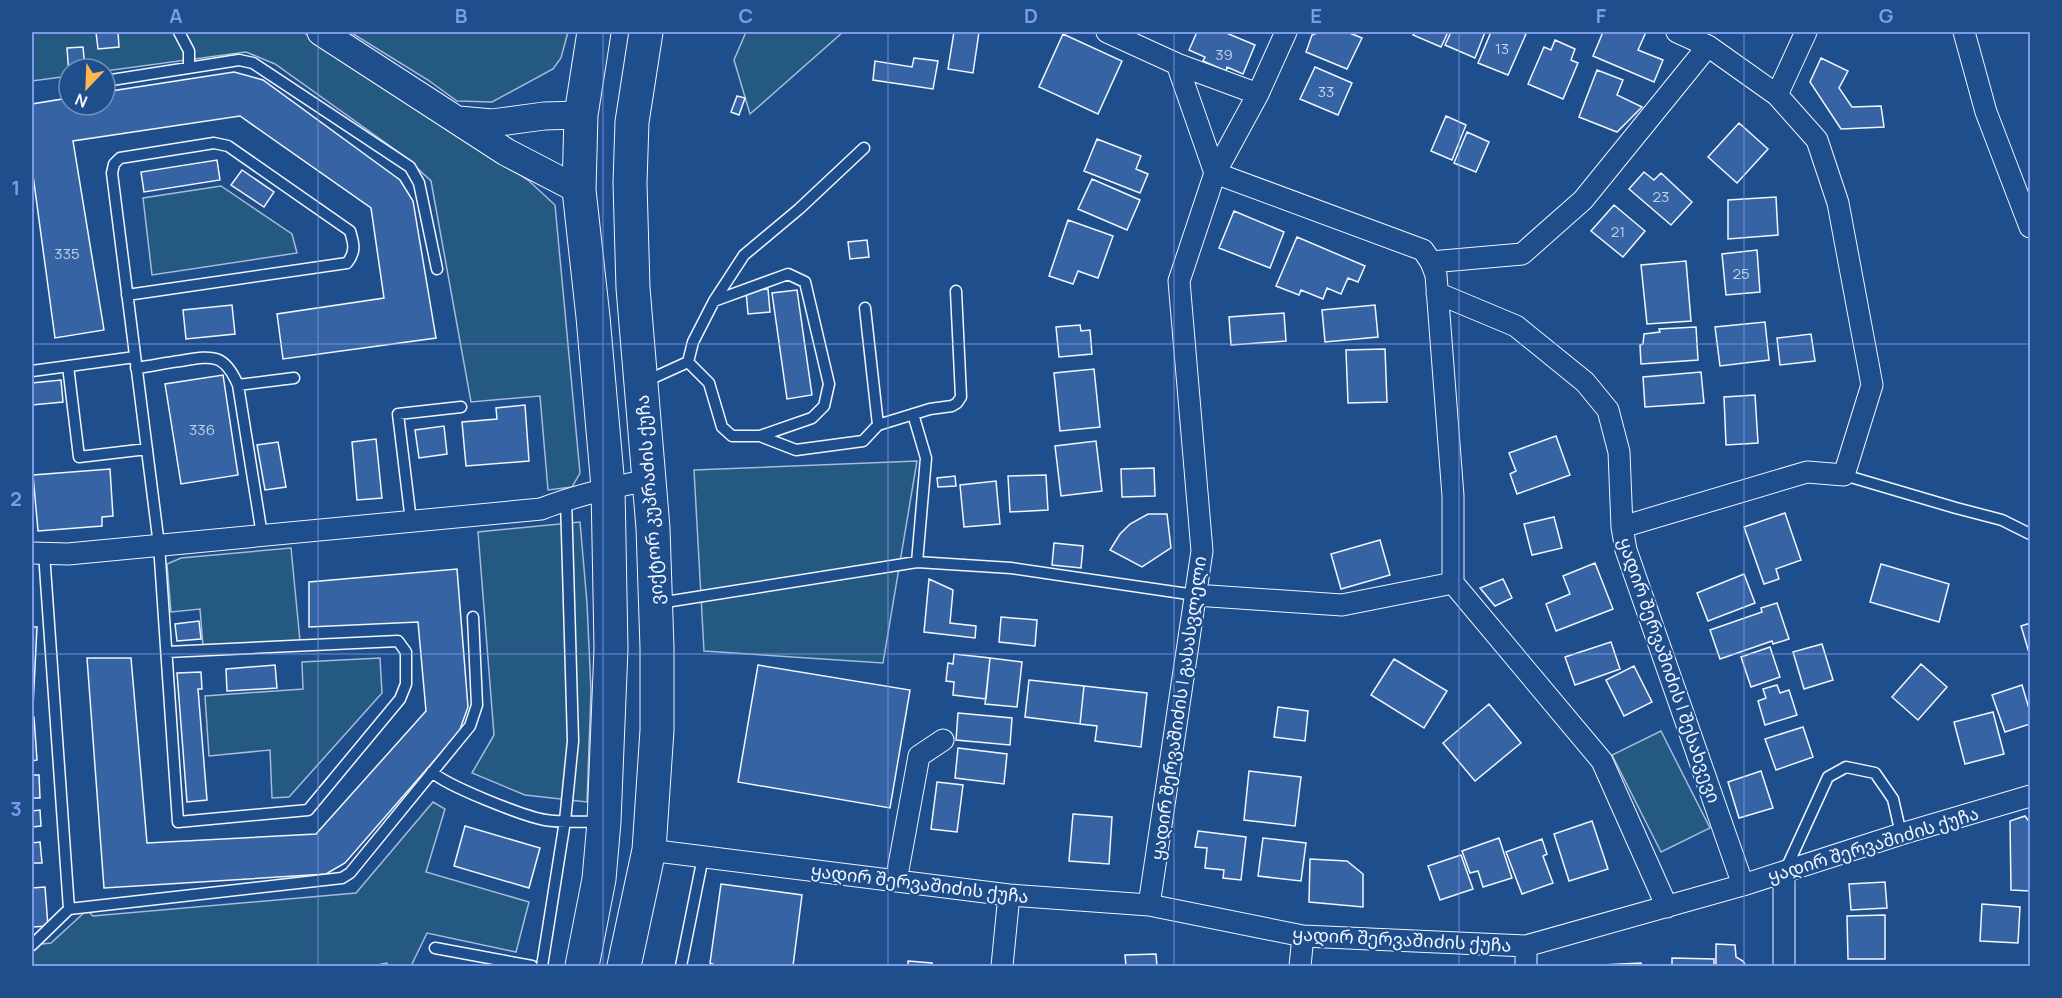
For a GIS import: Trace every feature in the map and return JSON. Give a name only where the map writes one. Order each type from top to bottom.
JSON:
[{"type":"main road","points":[[582,966],[599,879],[609,731],[611,648],[608,487],[579,190],[581,115],[594,32]]},
{"type":"main road","name":"ვიქტორ კუპრაძის ქუჩა","points":[[624,966],[649,850],[657,730],[656,603],[649,480],[633,288],[630,183],[632,122],[646,32]]},
{"type":"main road","points":[[581,115],[632,122]]},
{"type":"main road","points":[[609,731],[657,730]]},
{"type":"street","points":[[321,32],[506,152],[579,190]]},
{"type":"street","points":[[1107,32],[1177,64],[1258,94]]},
{"type":"street","points":[[1215,172],[1258,94],[1286,32]]},
{"type":"street","points":[[1622,527],[1807,472],[1844,475],[1872,385],[1838,203],[1817,140],[1777,94],[1708,46],[1677,32]]},
{"type":"street","points":[[1777,94],[1806,32]]},
{"type":"street","points":[[1964,32],[1986,112],[2031,227]]},
{"type":"street","points":[[1431,262],[1522,254],[1583,200],[1708,46]]},
{"type":"street","points":[[1177,64],[1215,172]]},
{"type":"street","points":[[457,120],[492,123],[544,116],[581,115]]},
{"type":"street","points":[[1215,172],[1423,250],[1431,262],[1436,275],[1453,496],[1453,583],[1602,761],[1667,907]]},
{"type":"street","name":"ყადირ შერვაშიძის I გასასვლელი","points":[[1149,905],[1202,550],[1179,281],[1215,172]]},
{"type":"street","name":"ყადირ შერვაშიძის I შესახვევი","points":[[1437,293],[1516,326],[1585,382],[1608,410],[1619,452],[1622,527],[1626,550],[1743,885]]},
{"type":"street","points":[[38,553],[68,554],[541,509],[608,487],[649,480]]},
{"type":"street","points":[[1195,595],[1342,605],[1453,583]]},
{"type":"street","points":[[896,881],[919,756],[943,740]]},
{"type":"street","name":"ყადირ შერვაშიძის ქუჩა","points":[[649,850],[1009,895],[1149,905],[1303,936],[1526,956],[1667,907],[2031,796]]},
{"type":"street","points":[[1785,872],[1785,966]]},
{"type":"street","points":[[1002,966],[1009,895]]},
{"type":"street","points":[[1300,966],[1303,936]]},
{"type":"lane","points":[[179,32],[189,51],[189,68]]},
{"type":"lane","points":[[117,79],[239,60],[253,63],[410,167],[419,183],[437,269]]},
{"type":"lane","points":[[127,295],[347,263],[355,246],[350,231],[228,146],[214,143],[120,158],[114,164],[112,173],[127,295],[159,544],[166,652],[178,822],[308,810],[400,699],[406,684],[406,652],[398,641],[166,652]]},
{"type":"lane","points":[[688,362],[693,342],[714,301],[744,255],[799,209],[864,148]]},
{"type":"lane","points":[[688,362],[709,382],[722,427],[732,436],[760,436],[812,418],[825,406],[829,384],[805,282],[788,274],[714,301]]},
{"type":"lane","points":[[760,436],[796,450],[863,441],[878,425],[957,403],[961,397],[956,291]]},
{"type":"lane","points":[[865,308],[878,425]]},
{"type":"lane","points":[[32,371],[68,366],[210,356],[222,362],[232,370],[238,385],[262,535]]},
{"type":"lane","points":[[641,383],[688,362]]},
{"type":"lane","points":[[68,366],[79,457],[147,449]]},
{"type":"lane","points":[[238,385],[294,378]]},
{"type":"lane","points":[[411,521],[398,414],[461,407]]},
{"type":"lane","points":[[913,414],[926,458],[917,562]]},
{"type":"lane","points":[[1844,475],[2002,520],[2031,534]]},
{"type":"lane","points":[[542,966],[565,821],[573,741],[566,499]]},
{"type":"lane","points":[[38,553],[69,909]]},
{"type":"lane","points":[[656,603],[917,562],[1011,568],[1195,595]]},
{"type":"lane","points":[[32,945],[69,909],[342,878],[350,873],[470,726],[477,705],[473,617]]},
{"type":"lane","points":[[1785,872],[1828,777],[1846,767],[1875,773],[1893,799],[1901,834]]},
{"type":"lane","points":[[432,772],[445,782],[528,816],[546,820],[604,822]]},
{"type":"lane","points":[[681,966],[703,857]]},
{"type":"lane","points":[[435,948],[532,966]]},
{"type":"shaded area","points":[[32,32],[303,32],[528,180],[555,205],[580,473],[572,487],[548,490],[540,396],[471,402],[431,181],[404,156],[275,64],[246,52],[117,69],[117,57],[57,57],[57,78],[32,81]]},
{"type":"shaded area","points":[[350,32],[568,32],[561,58],[553,69],[492,102],[457,101],[428,80]]},
{"type":"shaded area","points":[[746,32],[843,32],[750,114],[734,60]]},
{"type":"shaded area","points":[[221,186],[292,234],[297,253],[152,275],[143,198]]},
{"type":"shaded area","points":[[917,461],[883,663],[704,651],[694,470]]},
{"type":"shaded area","points":[[580,522],[591,691],[587,802],[525,795],[472,773],[494,735],[478,532]]},
{"type":"shaded area","points":[[291,548],[300,641],[203,646],[200,609],[171,612],[167,564],[181,558]]},
{"type":"shaded area","points":[[380,658],[382,693],[289,797],[272,798],[270,750],[209,756],[205,696],[303,689],[302,662]]},
{"type":"shaded area","points":[[1661,731],[1710,828],[1661,852],[1612,755]]},
{"type":"shaded area","points":[[433,802],[445,809],[426,872],[529,902],[516,952],[427,933],[411,966],[388,966],[387,963],[372,966],[32,966],[32,945],[51,943],[87,910],[93,916],[356,893]]},
{"type":"building","points":[[96,32],[118,32],[119,47],[98,49]]},
{"type":"building","points":[[954,32],[979,32],[973,73],[948,69]]},
{"type":"building","points":[[1197,32],[1224,32],[1255,45],[1243,74],[1227,67],[1226,71],[1203,61],[1205,57],[1189,50]]},
{"type":"building","points":[[1320,32],[1347,32],[1362,38],[1347,69],[1306,52],[1312,35]]},
{"type":"building","points":[[1415,32],[1448,32],[1441,47],[1413,35]]},
{"type":"building","points":[[1451,32],[1485,32],[1475,58],[1445,45]]},
{"type":"building","points":[[1491,32],[1526,34],[1508,75],[1478,63]]},
{"type":"building","points":[[1603,32],[1646,32],[1638,50],[1663,60],[1654,82],[1593,56]]},
{"type":"building","points":[[1063,34],[1122,61],[1098,114],[1039,87]]},
{"type":"building","points":[[1555,40],[1575,49],[1571,60],[1578,63],[1563,99],[1528,84],[1544,47],[1551,50]]},
{"type":"building","points":[[83,47],[84,57],[68,57],[67,48]]},
{"type":"building","points":[[914,58],[938,61],[933,89],[873,80],[875,61],[912,67]]},
{"type":"building","points":[[1821,58],[1848,71],[1839,88],[1852,107],[1881,106],[1884,127],[1841,129],[1810,82]]},
{"type":"building","points":[[1315,67],[1352,83],[1338,115],[1300,99]]},
{"type":"building","points":[[1597,70],[1623,80],[1617,95],[1642,107],[1617,132],[1579,117]]},
{"type":"building","points":[[234,72],[263,80],[400,180],[413,201],[436,338],[283,359],[277,314],[384,298],[371,208],[240,116],[73,141],[104,330],[55,338],[32,168],[32,104],[57,100],[57,117],[117,117],[117,90]]},
{"type":"building","points":[[737,96],[745,98],[739,115],[731,112]]},
{"type":"building","points":[[1446,116],[1466,125],[1452,160],[1431,151]]},
{"type":"building","points":[[1739,123],[1768,149],[1737,183],[1708,157]]},
{"type":"building","points":[[1467,132],[1489,142],[1476,172],[1454,163]]},
{"type":"building","points":[[1097,139],[1141,156],[1136,169],[1148,174],[1140,193],[1084,171]]},
{"type":"building","points":[[217,160],[220,180],[144,192],[141,172]]},
{"type":"building","points":[[242,170],[274,192],[264,207],[231,185]]},
{"type":"building","points":[[1644,172],[1654,180],[1661,173],[1692,202],[1671,225],[1629,189]]},
{"type":"building","points":[[1092,179],[1140,200],[1127,230],[1078,209]]},
{"type":"building","points":[[1776,197],[1778,235],[1728,239],[1728,200]]},
{"type":"building","points":[[1614,205],[1645,231],[1623,257],[1591,231]]},
{"type":"building","points":[[1234,211],[1284,232],[1270,268],[1219,248]]},
{"type":"building","points":[[1068,220],[1113,236],[1098,278],[1078,271],[1073,284],[1049,276]]},
{"type":"building","points":[[1297,237],[1365,266],[1358,282],[1348,278],[1341,294],[1327,288],[1323,299],[1301,290],[1299,295],[1276,286]]},
{"type":"building","points":[[867,240],[869,257],[850,259],[848,242]]},
{"type":"building","points":[[1757,250],[1760,292],[1726,295],[1722,254]]},
{"type":"building","points":[[1686,261],[1691,321],[1647,324],[1641,265]]},
{"type":"building","points":[[768,289],[770,312],[748,314],[746,291]]},
{"type":"building","points":[[797,290],[812,395],[787,399],[772,293]]},
{"type":"building","points":[[232,305],[235,334],[186,339],[183,310]]},
{"type":"building","points":[[1375,305],[1378,337],[1325,342],[1322,310]]},
{"type":"building","points":[[1284,313],[1286,341],[1231,345],[1229,317]]},
{"type":"building","points":[[1765,322],[1769,360],[1720,366],[1715,327]]},
{"type":"building","points":[[1080,325],[1081,331],[1090,330],[1092,354],[1059,357],[1056,327]]},
{"type":"building","points":[[1696,327],[1698,360],[1641,364],[1640,345],[1643,344],[1644,334],[1660,332],[1659,329]]},
{"type":"building","points":[[1811,334],[1815,361],[1780,365],[1777,338]]},
{"type":"building","points":[[1385,349],[1387,402],[1348,403],[1346,350]]},
{"type":"building","points":[[1094,369],[1100,427],[1060,431],[1054,373]]},
{"type":"building","points":[[1701,372],[1704,403],[1645,407],[1643,377]]},
{"type":"building","points":[[223,375],[238,475],[181,484],[165,384]]},
{"type":"building","points":[[61,380],[63,402],[32,405],[32,383]]},
{"type":"building","points":[[1755,395],[1758,443],[1726,445],[1724,397]]},
{"type":"building","points":[[525,405],[529,461],[466,466],[462,422],[497,419],[496,408]]},
{"type":"building","points":[[444,426],[447,454],[419,458],[415,430]]},
{"type":"building","points":[[1556,436],[1570,475],[1517,494],[1510,474],[1516,471],[1509,453]]},
{"type":"building","points":[[376,439],[382,498],[357,500],[352,442]]},
{"type":"building","points":[[1096,441],[1102,491],[1061,496],[1055,446]]},
{"type":"building","points":[[278,442],[286,487],[265,490],[257,445]]},
{"type":"building","points":[[1154,468],[1155,496],[1122,497],[1121,469]]},
{"type":"building","points":[[110,469],[113,516],[102,517],[102,526],[38,531],[33,475]]},
{"type":"building","points":[[1046,475],[1048,510],[1010,512],[1008,476]]},
{"type":"building","points":[[955,476],[956,486],[938,487],[937,478]]},
{"type":"building","points":[[996,481],[1000,524],[964,527],[960,485]]},
{"type":"building","points":[[1785,513],[1801,560],[1776,569],[1779,579],[1764,584],[1744,527]]},
{"type":"building","points":[[1148,514],[1167,514],[1171,548],[1142,567],[1110,550],[1120,534],[1130,524]]},
{"type":"building","points":[[1554,517],[1562,548],[1532,555],[1524,524]]},
{"type":"building","points":[[1380,540],[1390,575],[1341,589],[1331,554]]},
{"type":"building","points":[[1054,543],[1083,546],[1081,568],[1052,565]]},
{"type":"building","points":[[1595,563],[1613,609],[1556,631],[1546,604],[1570,594],[1563,576]]},
{"type":"building","points":[[1881,564],[1949,584],[1939,622],[1870,602]]},
{"type":"building","points":[[457,569],[468,707],[459,732],[345,863],[326,874],[104,888],[87,658],[131,658],[147,843],[316,834],[426,711],[418,622],[309,627],[309,582]]},
{"type":"building","points":[[1744,574],[1755,603],[1708,621],[1697,593]]},
{"type":"building","points":[[929,579],[953,590],[950,623],[976,626],[975,638],[924,632]]},
{"type":"building","points":[[1503,579],[1512,598],[1495,606],[1480,588]]},
{"type":"building","points":[[1777,603],[1789,639],[1773,644],[1772,641],[1720,659],[1710,630],[1762,612],[1761,608]]},
{"type":"building","points":[[1001,617],[1037,620],[1035,646],[999,642]]},
{"type":"building","points":[[199,621],[201,639],[177,641],[175,624]]},
{"type":"building","points":[[2030,623],[2030,656],[2021,626]]},
{"type":"building","points":[[32,627],[37,627],[33,707],[32,707]]},
{"type":"building","points":[[1611,642],[1620,669],[1575,685],[1565,657]]},
{"type":"building","points":[[1822,644],[1833,680],[1804,689],[1793,652]]},
{"type":"building","points":[[1770,647],[1780,677],[1751,687],[1741,657]]},
{"type":"building","points":[[954,654],[990,658],[986,699],[953,695],[954,682],[946,681],[948,663],[953,664]]},
{"type":"building","points":[[990,658],[1022,662],[1017,707],[985,704]]},
{"type":"building","points":[[1394,659],[1447,691],[1424,728],[1371,695]]},
{"type":"building","points":[[1921,664],[1947,687],[1918,720],[1892,697]]},
{"type":"building","points":[[275,665],[277,688],[227,691],[226,669]]},
{"type":"building","points":[[758,665],[910,690],[890,808],[738,782]]},
{"type":"building","points":[[1634,666],[1652,702],[1624,716],[1606,680]]},
{"type":"building","points":[[201,672],[202,689],[198,689],[207,800],[187,802],[177,673]]},
{"type":"building","points":[[1029,680],[1084,686],[1080,724],[1025,717]]},
{"type":"building","points":[[1777,685],[1780,693],[1789,690],[1797,715],[1765,725],[1758,701],[1766,698],[1763,689]]},
{"type":"building","points":[[2022,685],[2030,712],[2030,724],[2005,732],[1992,695]]},
{"type":"building","points":[[1084,686],[1147,693],[1141,747],[1095,741],[1097,726],[1080,724]]},
{"type":"building","points":[[1489,704],[1521,743],[1475,781],[1443,743]]},
{"type":"building","points":[[1278,707],[1308,711],[1305,741],[1274,737]]},
{"type":"building","points":[[1993,712],[2004,754],[1965,764],[1954,722]]},
{"type":"building","points":[[958,713],[1012,718],[1010,745],[956,740]]},
{"type":"building","points":[[32,717],[34,717],[37,760],[32,761]]},
{"type":"building","points":[[1803,727],[1813,757],[1776,770],[1765,739]]},
{"type":"building","points":[[958,748],[1007,754],[1004,784],[955,778]]},
{"type":"building","points":[[1249,771],[1301,777],[1295,826],[1244,820]]},
{"type":"building","points":[[1761,771],[1773,808],[1739,818],[1728,782]]},
{"type":"building","points":[[32,775],[39,775],[40,798],[32,798]]},
{"type":"building","points":[[937,782],[963,785],[957,832],[931,829]]},
{"type":"building","points":[[40,810],[41,826],[32,827],[32,811]]},
{"type":"building","points":[[1073,814],[1112,817],[1109,864],[1069,861]]},
{"type":"building","points":[[2025,816],[2030,823],[2030,891],[2011,890],[2010,821]]},
{"type":"building","points":[[1592,821],[1608,869],[1569,881],[1554,834]]},
{"type":"building","points":[[465,826],[540,848],[529,888],[454,866]]},
{"type":"building","points":[[1198,831],[1246,837],[1241,880],[1223,878],[1224,870],[1205,868],[1207,848],[1195,847]]},
{"type":"building","points":[[1263,838],[1306,843],[1301,881],[1258,876]]},
{"type":"building","points":[[1499,838],[1512,878],[1483,887],[1478,871],[1470,873],[1462,851]]},
{"type":"building","points":[[1542,839],[1547,854],[1543,856],[1553,883],[1522,894],[1506,852]]},
{"type":"building","points":[[40,842],[42,863],[32,863],[32,843]]},
{"type":"building","points":[[1461,855],[1473,889],[1440,900],[1428,866]]},
{"type":"building","points":[[1310,859],[1347,861],[1363,874],[1363,907],[1309,902]]},
{"type":"building","points":[[1885,882],[1887,908],[1851,910],[1849,884]]},
{"type":"building","points":[[721,884],[802,895],[793,966],[717,966],[710,963]]},
{"type":"building","points":[[45,887],[48,926],[32,927],[32,888]]},
{"type":"building","points":[[1982,904],[2020,907],[2018,943],[1980,941]]},
{"type":"building","points":[[1885,915],[1885,959],[1848,959],[1847,916]]},
{"type":"building","points":[[1716,944],[1735,945],[1736,957],[1746,966],[1716,966]]},
{"type":"building","points":[[1156,954],[1157,966],[1126,966],[1125,955]]},
{"type":"building","points":[[1672,958],[1714,959],[1714,966],[1672,966]]},
{"type":"building","points":[[908,961],[932,963],[933,966],[908,966]]},
{"type":"building","points":[[1641,963],[1642,966],[1601,966],[1601,965]]}]
